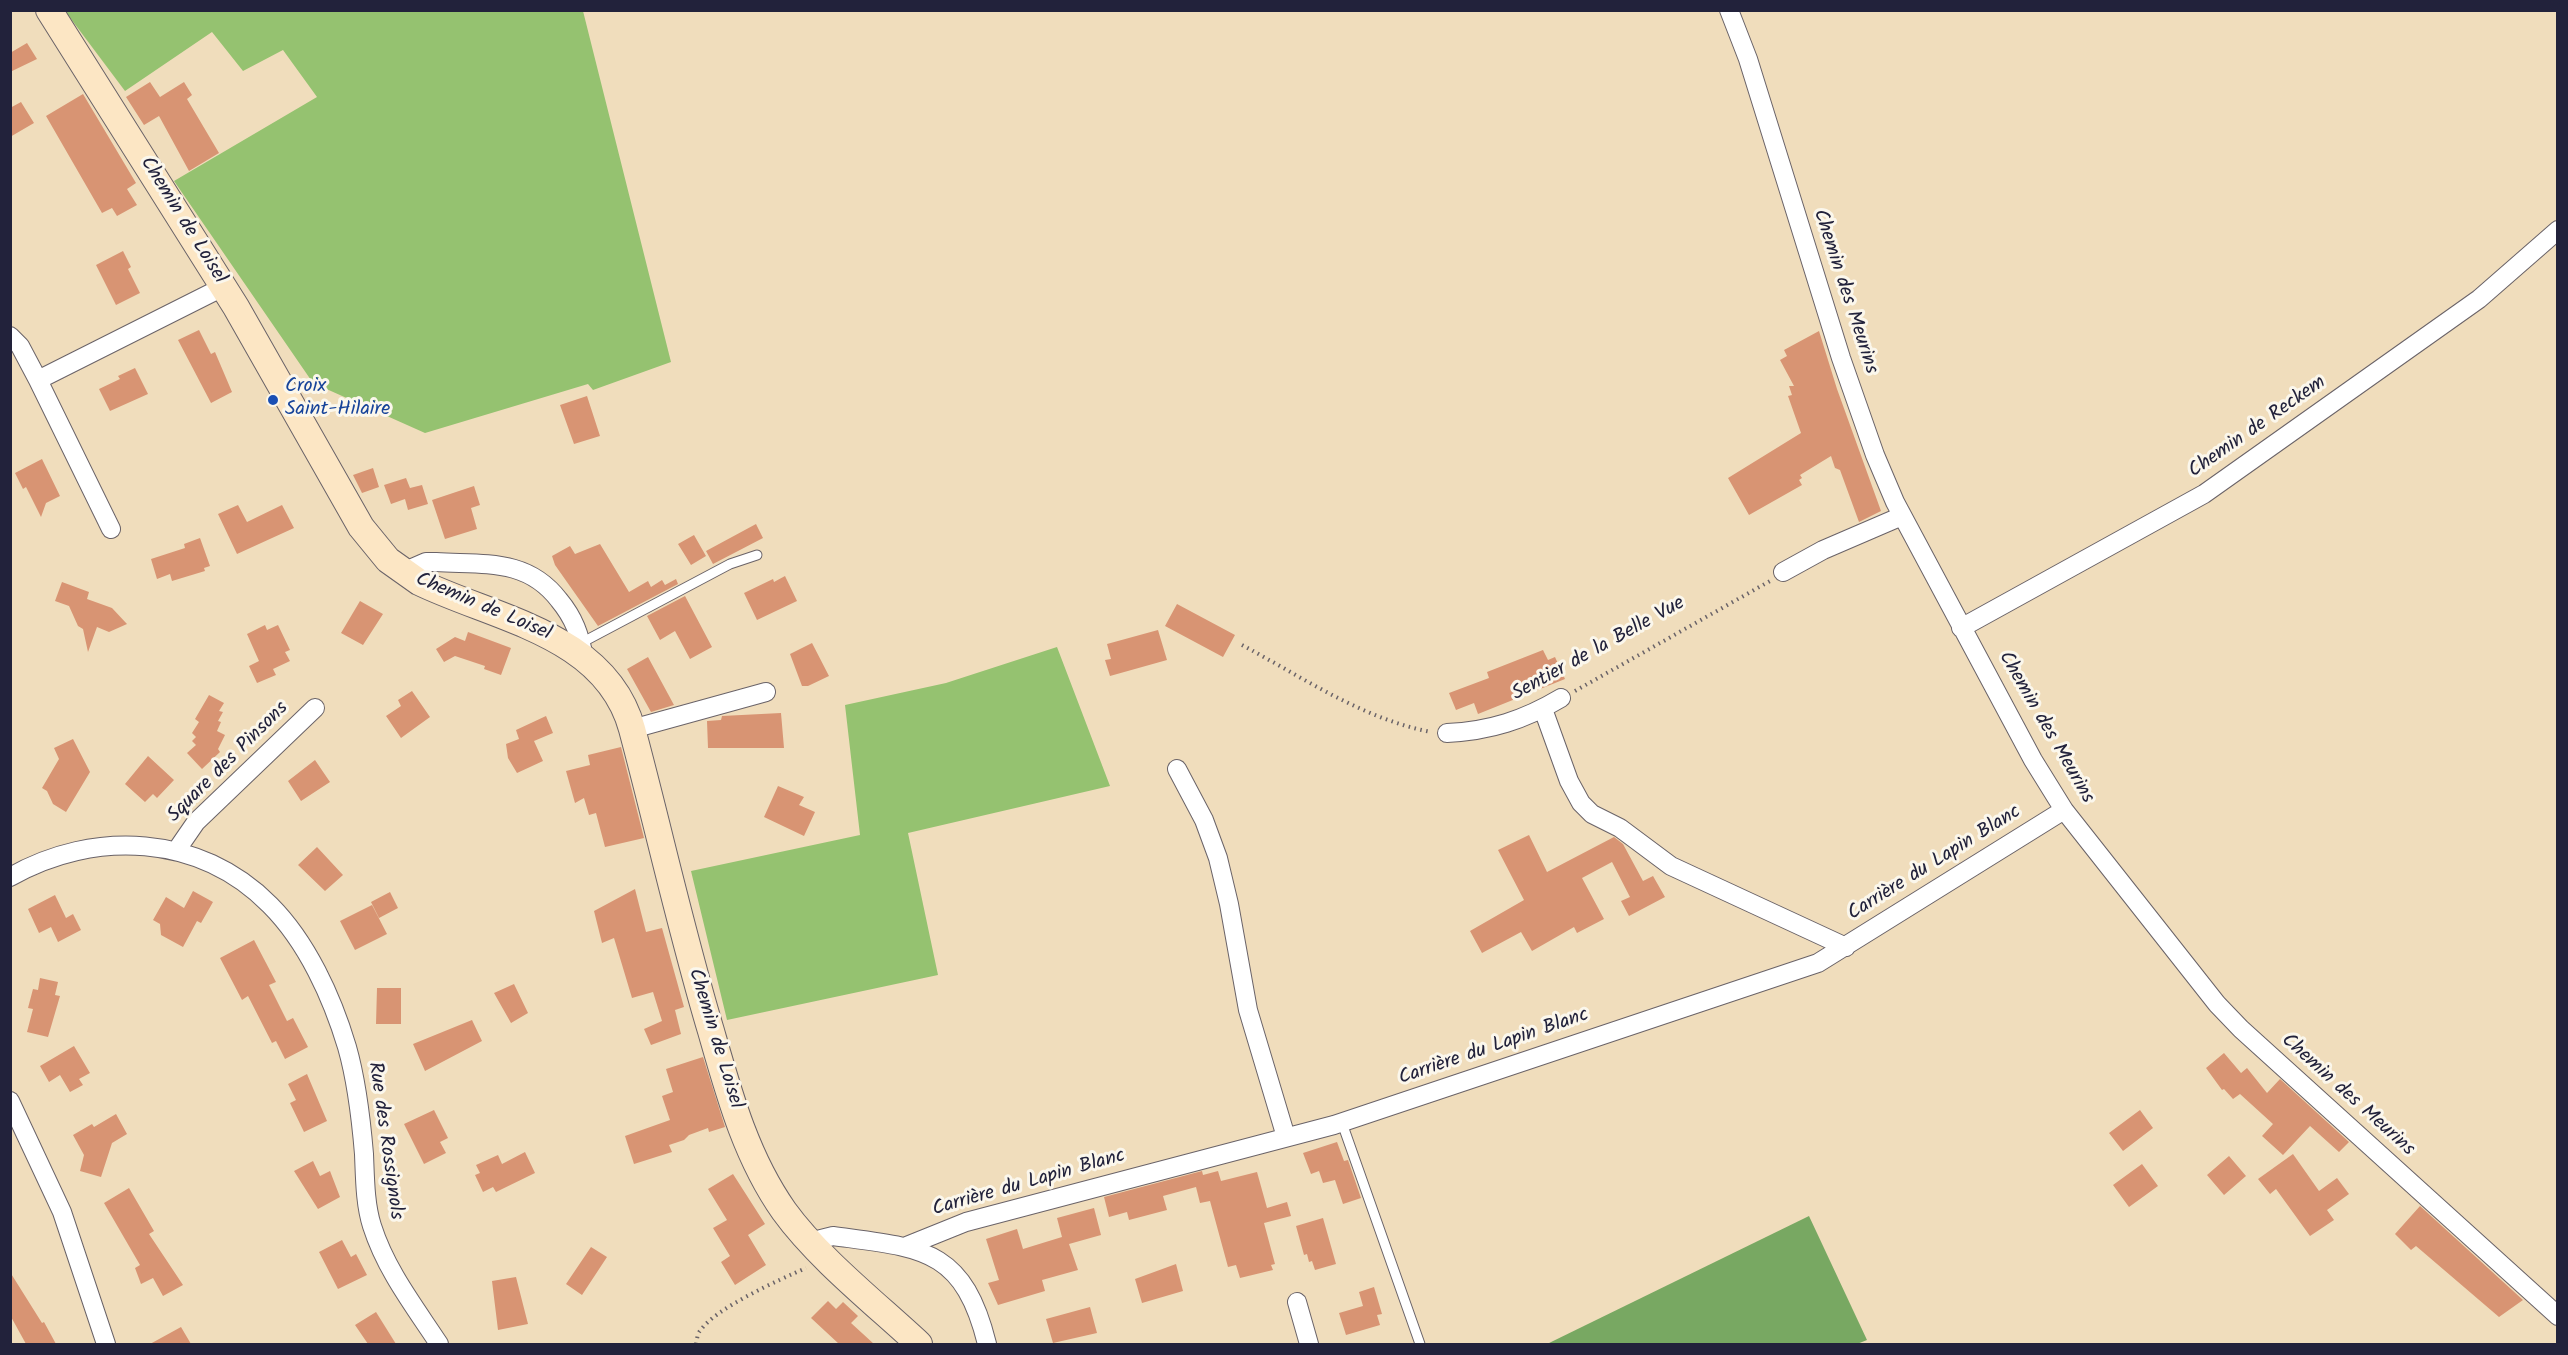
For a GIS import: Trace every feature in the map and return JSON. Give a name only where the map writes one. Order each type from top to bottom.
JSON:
[{"type":"street","name":"Chemin de Loisel","points":[[49,10],[223,287],[361,527],[377,550],[403,572],[433,589],[544,632],[582,651],[619,695],[632,729],[683,933],[739,1122],[756,1163],[776,1198],[821,1251],[919,1344]]},
{"type":"street","name":"Chemin des Meurins","points":[[1729,10],[1748,58],[1850,386],[1875,455],[1902,516],[1961,628],[2033,760],[2064,810],[2217,1004],[2241,1029],[2558,1316]]},
{"type":"street","name":"Chemin de Reckem","points":[[1961,628],[2205,494],[2479,299],[2558,230]]},
{"type":"street","points":[[38,380],[223,287]]},
{"type":"street","points":[[10,336],[20,346],[38,380],[111,529]]},
{"type":"street","points":[[1783,572],[1823,550],[1902,516]]},
{"type":"street","points":[[403,572],[426,562],[435,562],[511,568],[531,573],[549,587],[568,611],[582,651]]},
{"type":"street","points":[[632,729],[766,692]]},
{"type":"street","name":"Sentier de la Belle Vue","points":[[1447,733],[1498,727],[1543,709],[1561,698]]},
{"type":"street","name":"Square des Pinsons","points":[[176,851],[196,822],[315,708]]},
{"type":"street","points":[[1543,709],[1572,788],[1581,803],[1592,814],[1620,828],[1671,866],[1846,947]]},
{"type":"street","points":[[1177,769],[1204,820],[1218,858],[1229,904],[1248,1010],[1286,1137]]},
{"type":"street","name":"Carrière du Lapin Blanc","points":[[904,1247],[966,1222],[1342,1122],[1802,969],[1846,947],[2007,843],[2064,810]]},
{"type":"street","name":"Rue des Rossignols","points":[[10,877],[43,860],[82,848],[141,845],[176,851],[217,867],[257,893],[290,928],[332,1006],[351,1063],[358,1101],[371,1223],[389,1268],[439,1344]]},
{"type":"street","points":[[10,1101],[63,1212],[106,1344]]},
{"type":"street","points":[[821,1251],[833,1236],[904,1247],[937,1258],[954,1272],[968,1291],[987,1344]]},
{"type":"street","points":[[1297,1302],[1309,1344]]},
{"type":"lane","points":[[582,651],[730,564],[757,555]]},
{"type":"lane","points":[[1342,1122],[1420,1344]]},
{"type":"path","name":"Sentier de la Belle Vue","points":[[1561,698],[1783,572]]},
{"type":"path","points":[[1242,645],[1362,710],[1429,732],[1447,733]]},
{"type":"path","points":[[696,1344],[699,1331],[724,1311],[821,1251]]},
{"type":"green space","points":[[65,11],[583,11],[671,362],[593,390],[588,384],[425,433],[313,383],[174,181],[317,97],[283,50],[243,71],[212,32],[125,91]]},
{"type":"green space","points":[[1057,647],[1110,786],[908,833],[938,975],[727,1020],[691,871],[860,835],[845,705],[946,683]]},
{"type":"green space","points":[[1809,1216],[1867,1340],[1857,1344],[1547,1344]]},
{"type":"building","points":[[27,43],[37,59],[10,72],[10,53]]},
{"type":"building","points":[[150,82],[160,97],[184,82],[192,95],[187,99],[219,153],[189,171],[159,116],[144,125],[126,97]]},
{"type":"building","points":[[83,94],[136,183],[127,189],[137,205],[117,216],[112,208],[102,213],[46,116]]},
{"type":"building","points":[[21,102],[34,123],[10,137],[10,108]]},
{"type":"building","points":[[123,251],[131,267],[128,269],[140,293],[116,305],[96,265]]},
{"type":"building","points":[[199,330],[211,354],[215,352],[232,392],[211,403],[178,340]]},
{"type":"building","points":[[1819,331],[1837,389],[1881,511],[1859,522],[1840,470],[1835,468],[1831,456],[1800,475],[1802,478],[1799,480],[1802,485],[1749,515],[1728,478],[1801,433],[1788,396],[1792,395],[1789,386],[1794,386],[1780,360],[1787,356],[1784,350]]},
{"type":"building","points":[[135,368],[148,394],[110,411],[99,389],[120,379],[118,376]]},
{"type":"building","points":[[587,396],[600,436],[574,444],[560,405]]},
{"type":"building","points":[[42,459],[60,496],[46,503],[41,517],[26,487],[23,489],[15,473]]},
{"type":"building","points":[[373,468],[379,487],[362,493],[353,475]]},
{"type":"building","points":[[406,478],[410,488],[422,485],[428,504],[408,510],[405,499],[391,504],[384,485]]},
{"type":"building","points":[[474,486],[480,505],[471,508],[477,529],[445,539],[432,500]]},
{"type":"building","points":[[238,505],[247,522],[282,505],[294,528],[237,554],[218,514]]},
{"type":"building","points":[[756,524],[763,538],[713,564],[706,551]]},
{"type":"building","points":[[694,535],[706,556],[691,565],[678,544]]},
{"type":"building","points":[[200,538],[210,566],[204,568],[205,571],[172,581],[170,574],[157,579],[151,559],[185,548],[184,544]]},
{"type":"building","points":[[600,544],[629,592],[648,581],[651,587],[662,580],[665,585],[676,579],[678,584],[598,626],[555,565],[552,556],[570,546],[575,554]]},
{"type":"building","points":[[785,576],[797,601],[757,620],[744,593],[773,579],[774,582]]},
{"type":"building","points":[[62,582],[89,592],[87,599],[112,608],[127,624],[109,632],[97,627],[88,652],[83,629],[78,626],[69,606],[55,601]]},
{"type":"building","points":[[685,596],[712,647],[690,659],[675,631],[660,640],[647,616]]},
{"type":"building","points":[[360,601],[383,614],[363,645],[341,633]]},
{"type":"building","points":[[1177,604],[1235,635],[1223,657],[1165,626]]},
{"type":"building","points":[[265,625],[267,630],[278,625],[290,650],[285,652],[290,661],[273,669],[276,675],[257,683],[249,666],[259,661],[247,634]]},
{"type":"building","points":[[1158,630],[1167,660],[1110,676],[1105,660],[1111,659],[1107,644]]},
{"type":"building","points":[[468,632],[511,648],[501,675],[484,669],[485,666],[455,656],[444,662],[436,649],[455,637],[465,641]]},
{"type":"building","points":[[812,643],[829,676],[808,686],[802,686],[790,654]]},
{"type":"building","points":[[1543,650],[1548,660],[1555,657],[1565,679],[1478,714],[1474,703],[1456,710],[1449,693],[1489,678],[1487,672]]},
{"type":"building","points":[[648,657],[674,705],[651,712],[627,669]]},
{"type":"building","points":[[412,691],[430,717],[401,738],[386,716],[401,706],[398,700]]},
{"type":"building","points":[[209,695],[224,703],[219,711],[223,712],[218,721],[221,722],[217,731],[225,735],[218,749],[220,752],[202,769],[187,753],[196,745],[192,741],[196,737],[192,733],[199,722],[195,719]]},
{"type":"building","points":[[781,713],[784,748],[708,748],[707,721],[721,720],[722,716]]},
{"type":"building","points":[[546,716],[553,733],[534,741],[543,761],[517,773],[508,758],[506,744],[519,739],[516,730]]},
{"type":"building","points":[[73,739],[90,772],[66,812],[53,804],[47,791],[42,788],[59,759],[54,748]]},
{"type":"building","points":[[621,747],[644,838],[605,847],[596,813],[589,815],[584,798],[575,803],[566,771],[590,765],[588,755]]},
{"type":"building","points":[[148,756],[174,780],[157,798],[153,794],[145,802],[125,784]]},
{"type":"building","points":[[315,760],[330,782],[301,801],[288,781]]},
{"type":"building","points":[[778,786],[804,797],[799,805],[815,812],[804,836],[764,817]]},
{"type":"building","points":[[1529,835],[1547,872],[1614,837],[1623,844],[1643,881],[1653,876],[1665,897],[1629,916],[1621,901],[1630,897],[1612,862],[1582,878],[1604,919],[1577,933],[1574,927],[1532,951],[1521,932],[1482,953],[1470,931],[1524,900],[1498,850]]},
{"type":"building","points":[[317,847],[343,875],[325,891],[298,865]]},
{"type":"building","points":[[635,889],[646,932],[662,928],[684,1007],[675,1010],[681,1034],[651,1045],[644,1029],[662,1021],[653,992],[632,998],[614,938],[602,943],[594,911]]},
{"type":"building","points":[[193,891],[213,902],[201,923],[197,921],[183,947],[161,935],[160,924],[153,920],[166,897],[184,908]]},
{"type":"building","points":[[390,892],[398,908],[379,918],[371,902]]},
{"type":"building","points":[[55,895],[66,918],[73,914],[81,930],[58,942],[51,927],[39,933],[28,909]]},
{"type":"building","points":[[372,905],[387,934],[355,950],[340,921]]},
{"type":"building","points":[[254,940],[276,982],[269,985],[287,1021],[293,1018],[308,1047],[285,1059],[276,1041],[272,1043],[248,996],[242,1000],[220,958]]},
{"type":"building","points":[[40,978],[58,982],[55,995],[60,996],[48,1037],[27,1032],[33,1009],[28,1008],[33,989],[38,990]]},
{"type":"building","points":[[514,984],[528,1013],[511,1023],[494,993]]},
{"type":"building","points":[[377,988],[401,988],[401,1024],[376,1024]]},
{"type":"building","points":[[472,1020],[482,1041],[425,1071],[413,1044]]},
{"type":"building","points":[[74,1046],[90,1073],[79,1079],[83,1085],[70,1092],[60,1075],[49,1082],[40,1066]]},
{"type":"building","points":[[2224,1053],[2241,1073],[2247,1068],[2267,1093],[2280,1079],[2349,1142],[2339,1152],[2310,1126],[2283,1155],[2262,1136],[2273,1124],[2240,1094],[2233,1099],[2224,1089],[2222,1090],[2206,1068]]},
{"type":"building","points":[[703,1057],[725,1127],[709,1132],[708,1128],[689,1135],[684,1140],[669,1145],[672,1152],[634,1164],[625,1136],[670,1120],[662,1096],[673,1092],[666,1069]]},
{"type":"building","points":[[307,1074],[327,1121],[304,1132],[290,1103],[296,1100],[288,1084]]},
{"type":"building","points":[[434,1110],[448,1138],[440,1142],[446,1153],[424,1164],[404,1124]]},
{"type":"building","points":[[2140,1110],[2153,1128],[2123,1151],[2109,1133]]},
{"type":"building","points":[[116,1114],[127,1134],[112,1143],[101,1177],[80,1171],[84,1155],[73,1135],[92,1124],[94,1127]]},
{"type":"building","points":[[1337,1142],[1344,1161],[1348,1160],[1361,1198],[1343,1204],[1335,1180],[1323,1183],[1319,1171],[1311,1174],[1303,1153]]},
{"type":"building","points":[[525,1152],[535,1173],[496,1192],[493,1187],[483,1192],[475,1175],[480,1173],[476,1165],[498,1155],[502,1164]]},
{"type":"building","points":[[2293,1154],[2319,1191],[2337,1178],[2349,1194],[2327,1210],[2334,1220],[2310,1236],[2276,1189],[2270,1194],[2258,1179]]},
{"type":"building","points":[[2229,1156],[2246,1176],[2224,1195],[2207,1175]]},
{"type":"building","points":[[313,1161],[320,1176],[330,1171],[340,1197],[318,1209],[294,1171]]},
{"type":"building","points":[[2142,1164],[2158,1186],[2129,1207],[2113,1185]]},
{"type":"building","points":[[1202,1171],[1203,1175],[1218,1171],[1221,1181],[1257,1172],[1267,1208],[1287,1202],[1291,1216],[1264,1223],[1275,1264],[1271,1265],[1273,1270],[1240,1278],[1236,1265],[1228,1267],[1210,1201],[1200,1203],[1196,1187],[1163,1196],[1167,1210],[1129,1220],[1127,1212],[1109,1217],[1104,1197]]},
{"type":"building","points":[[733,1174],[765,1224],[748,1235],[766,1265],[735,1285],[721,1262],[730,1256],[713,1228],[727,1220],[708,1189]]},
{"type":"building","points":[[129,1188],[154,1231],[149,1234],[183,1285],[163,1296],[153,1278],[141,1284],[135,1268],[140,1265],[104,1203]]},
{"type":"building","points":[[2420,1206],[2523,1300],[2499,1317],[2416,1246],[2411,1250],[2395,1234]]},
{"type":"building","points":[[1094,1208],[1101,1235],[1069,1244],[1078,1270],[1042,1280],[1045,1291],[998,1305],[988,1283],[999,1280],[986,1239],[1017,1229],[1023,1249],[1062,1237],[1057,1218]]},
{"type":"building","points":[[1323,1218],[1336,1264],[1315,1270],[1307,1254],[1304,1255],[1296,1226]]},
{"type":"building","points":[[342,1240],[351,1257],[356,1254],[367,1275],[338,1289],[319,1252]]},
{"type":"building","points":[[591,1247],[607,1257],[582,1295],[566,1284]]},
{"type":"building","points":[[1176,1264],[1183,1291],[1142,1303],[1135,1279]]},
{"type":"building","points":[[10,1272],[56,1344],[26,1344],[10,1315]]},
{"type":"building","points":[[516,1277],[528,1324],[498,1330],[492,1281]]},
{"type":"building","points":[[1374,1287],[1382,1314],[1377,1315],[1380,1325],[1346,1335],[1339,1313],[1363,1306],[1359,1292]]},
{"type":"building","points":[[828,1301],[836,1309],[843,1302],[858,1316],[851,1323],[874,1344],[839,1344],[811,1318]]},
{"type":"building","points":[[1090,1307],[1097,1333],[1053,1343],[1046,1319]]},
{"type":"building","points":[[376,1312],[396,1344],[368,1344],[355,1325]]},
{"type":"building","points":[[181,1327],[191,1344],[150,1344]]},
{"type":"place","name":"Croix Saint-Hilaire","points":[[273,400]]}]
